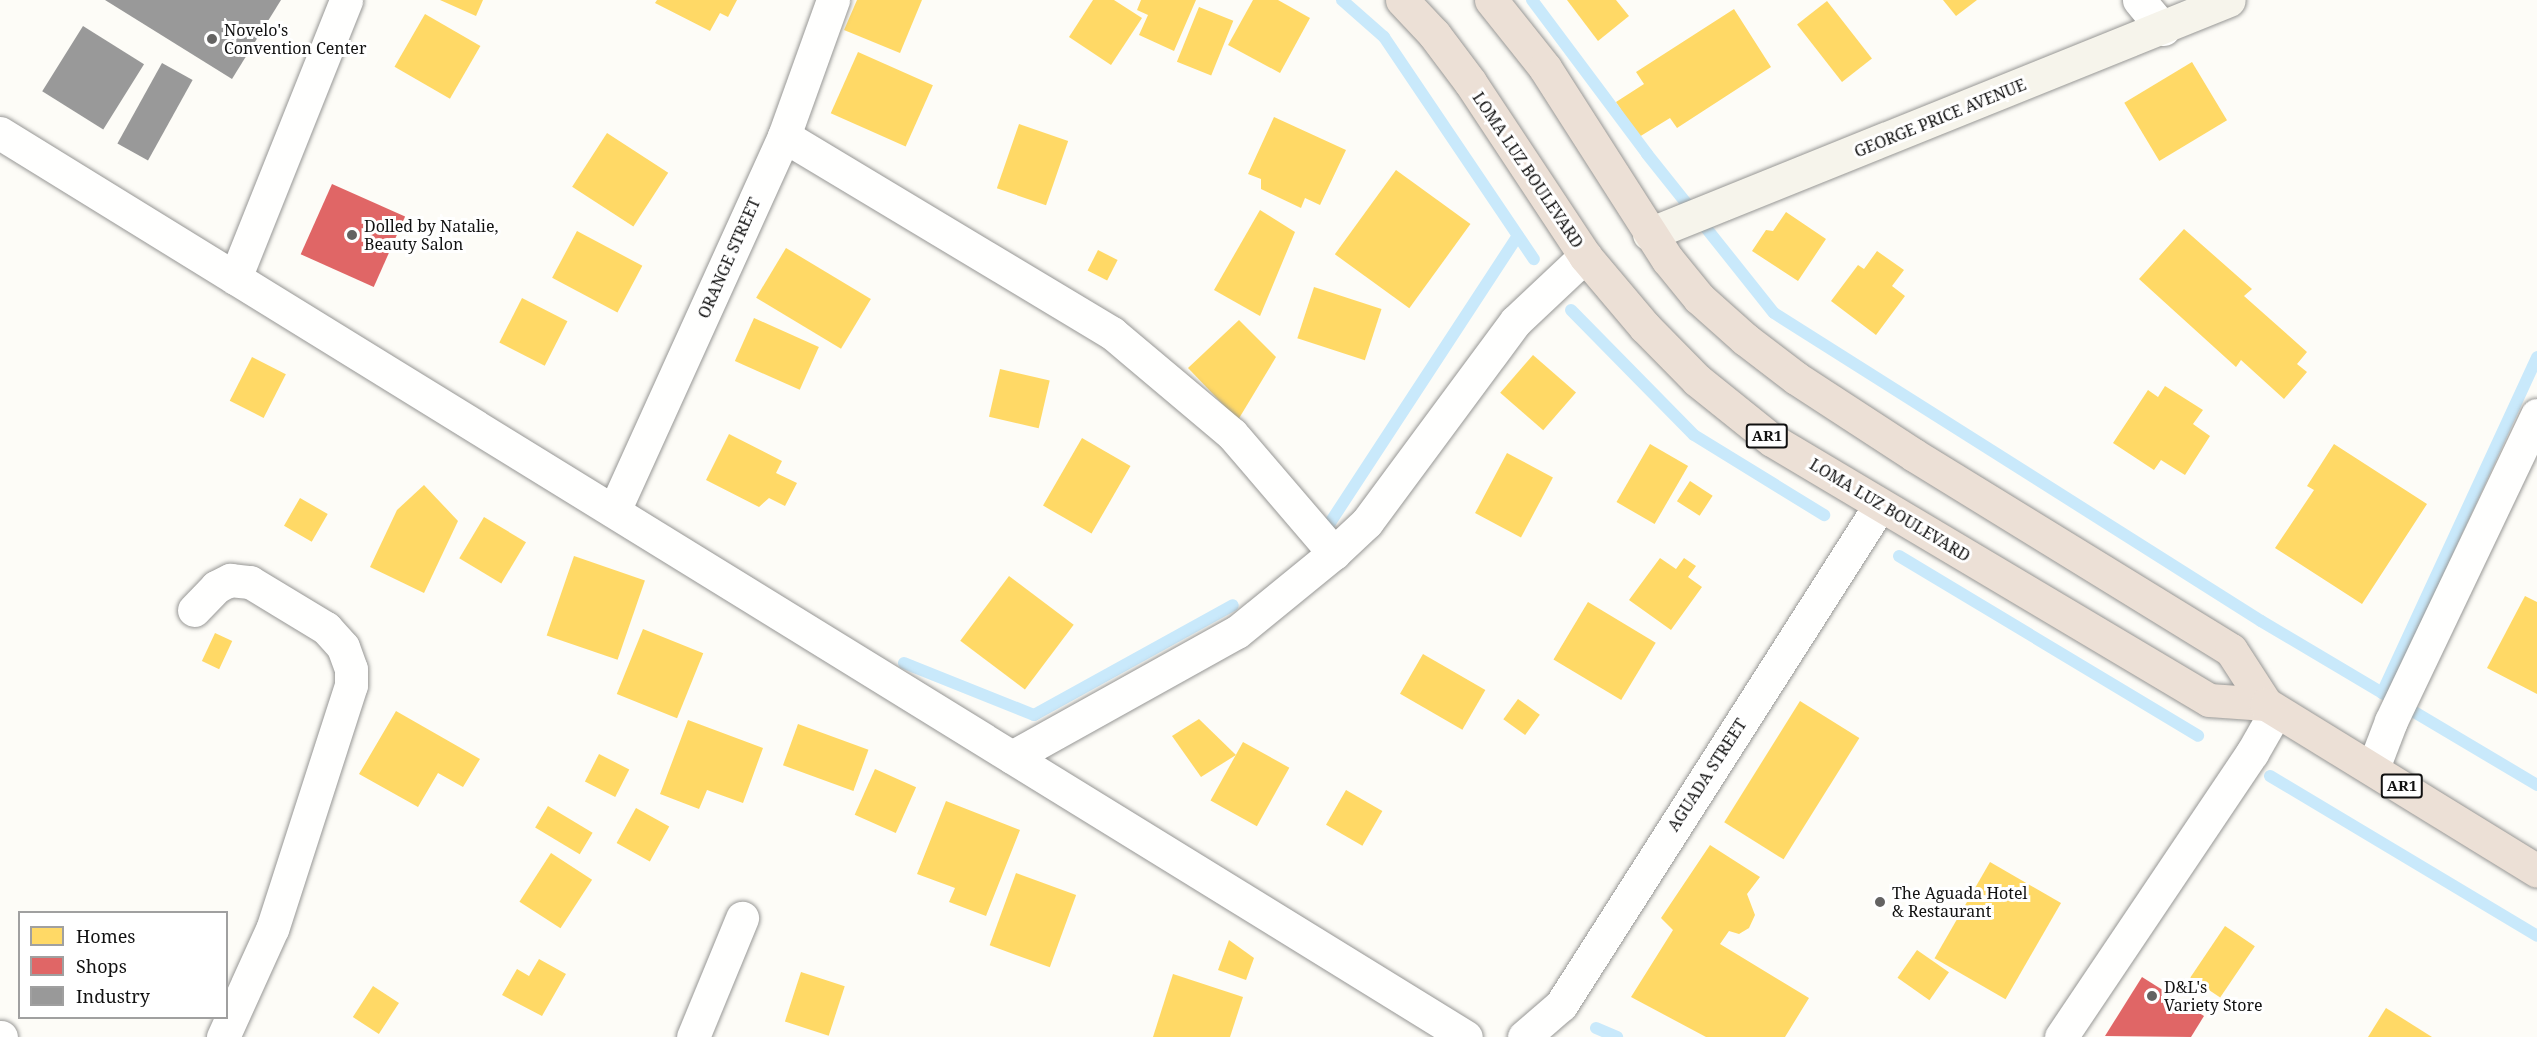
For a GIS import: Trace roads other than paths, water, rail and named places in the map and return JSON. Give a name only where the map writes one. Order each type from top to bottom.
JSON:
[{"type":"highway","name":"LOMA LUZ BOULEVARD","points":[[1402,0],[1434,34],[1470,82],[1585,256],[1645,327],[1697,380],[1772,440],[2209,700],[2271,707]]},
{"type":"highway","name":"LOMA LUZ BOULEVARD","points":[[1491,0],[1545,68],[1649,234],[1699,298],[1770,359],[1914,455],[2231,650],[2271,707],[2373,768],[2537,872]]},
{"type":"street","points":[[235,278],[346,0]]},
{"type":"street","name":"ORANGE STREET","points":[[614,511],[784,136],[833,0]]},
{"type":"street","points":[[2139,0],[2163,29]]},
{"type":"street","name":"GEORGE PRICE AVENUE","points":[[1649,234],[2163,29],[2229,0]]},
{"type":"street","points":[[0,133],[1466,1037]]},
{"type":"street","points":[[784,136],[1112,333],[1232,434],[1334,553]]},
{"type":"street","points":[[1012,757],[1237,632],[1334,553],[1367,522],[1516,321],[1585,256]]},
{"type":"street","points":[[2373,768],[2394,714],[2537,415]]},
{"type":"street","name":"AGUADA STREET","points":[[1524,1037],[1561,1005],[1880,505]]},
{"type":"street","points":[[194,610],[216,587],[230,580],[250,582],[326,628],[343,647],[351,669],[351,685],[272,929],[223,1037]]},
{"type":"street","points":[[2061,1037],[2252,753],[2271,707]]},
{"type":"street","points":[[693,1037],[742,918]]},
{"type":"waterway","points":[[1342,0],[1384,37],[1534,259]]},
{"type":"waterway","points":[[1532,0],[1647,154],[1774,313],[2261,621],[2537,785]]},
{"type":"waterway","points":[[1324,532],[1518,236]]},
{"type":"waterway","points":[[1571,310],[1694,435],[1824,515]]},
{"type":"waterway","points":[[2382,693],[2537,357]]},
{"type":"waterway","points":[[1899,556],[2198,736]]},
{"type":"waterway","points":[[904,663],[1034,715],[1233,605]]},
{"type":"waterway","points":[[2270,776],[2537,936]]},
{"type":"waterway","points":[[1596,1028],[1617,1037]]},
{"type":"place","name":"Novelo's Convention Center","points":[[212,39]]},
{"type":"place","name":"Dolled by Natalie, Beauty Salon","points":[[352,235]]},
{"type":"place","name":"The Aguada Hotel & Restaurant","points":[[1880,902]]},
{"type":"place","name":"D&L's Variety Store","points":[[2152,996]]}]
